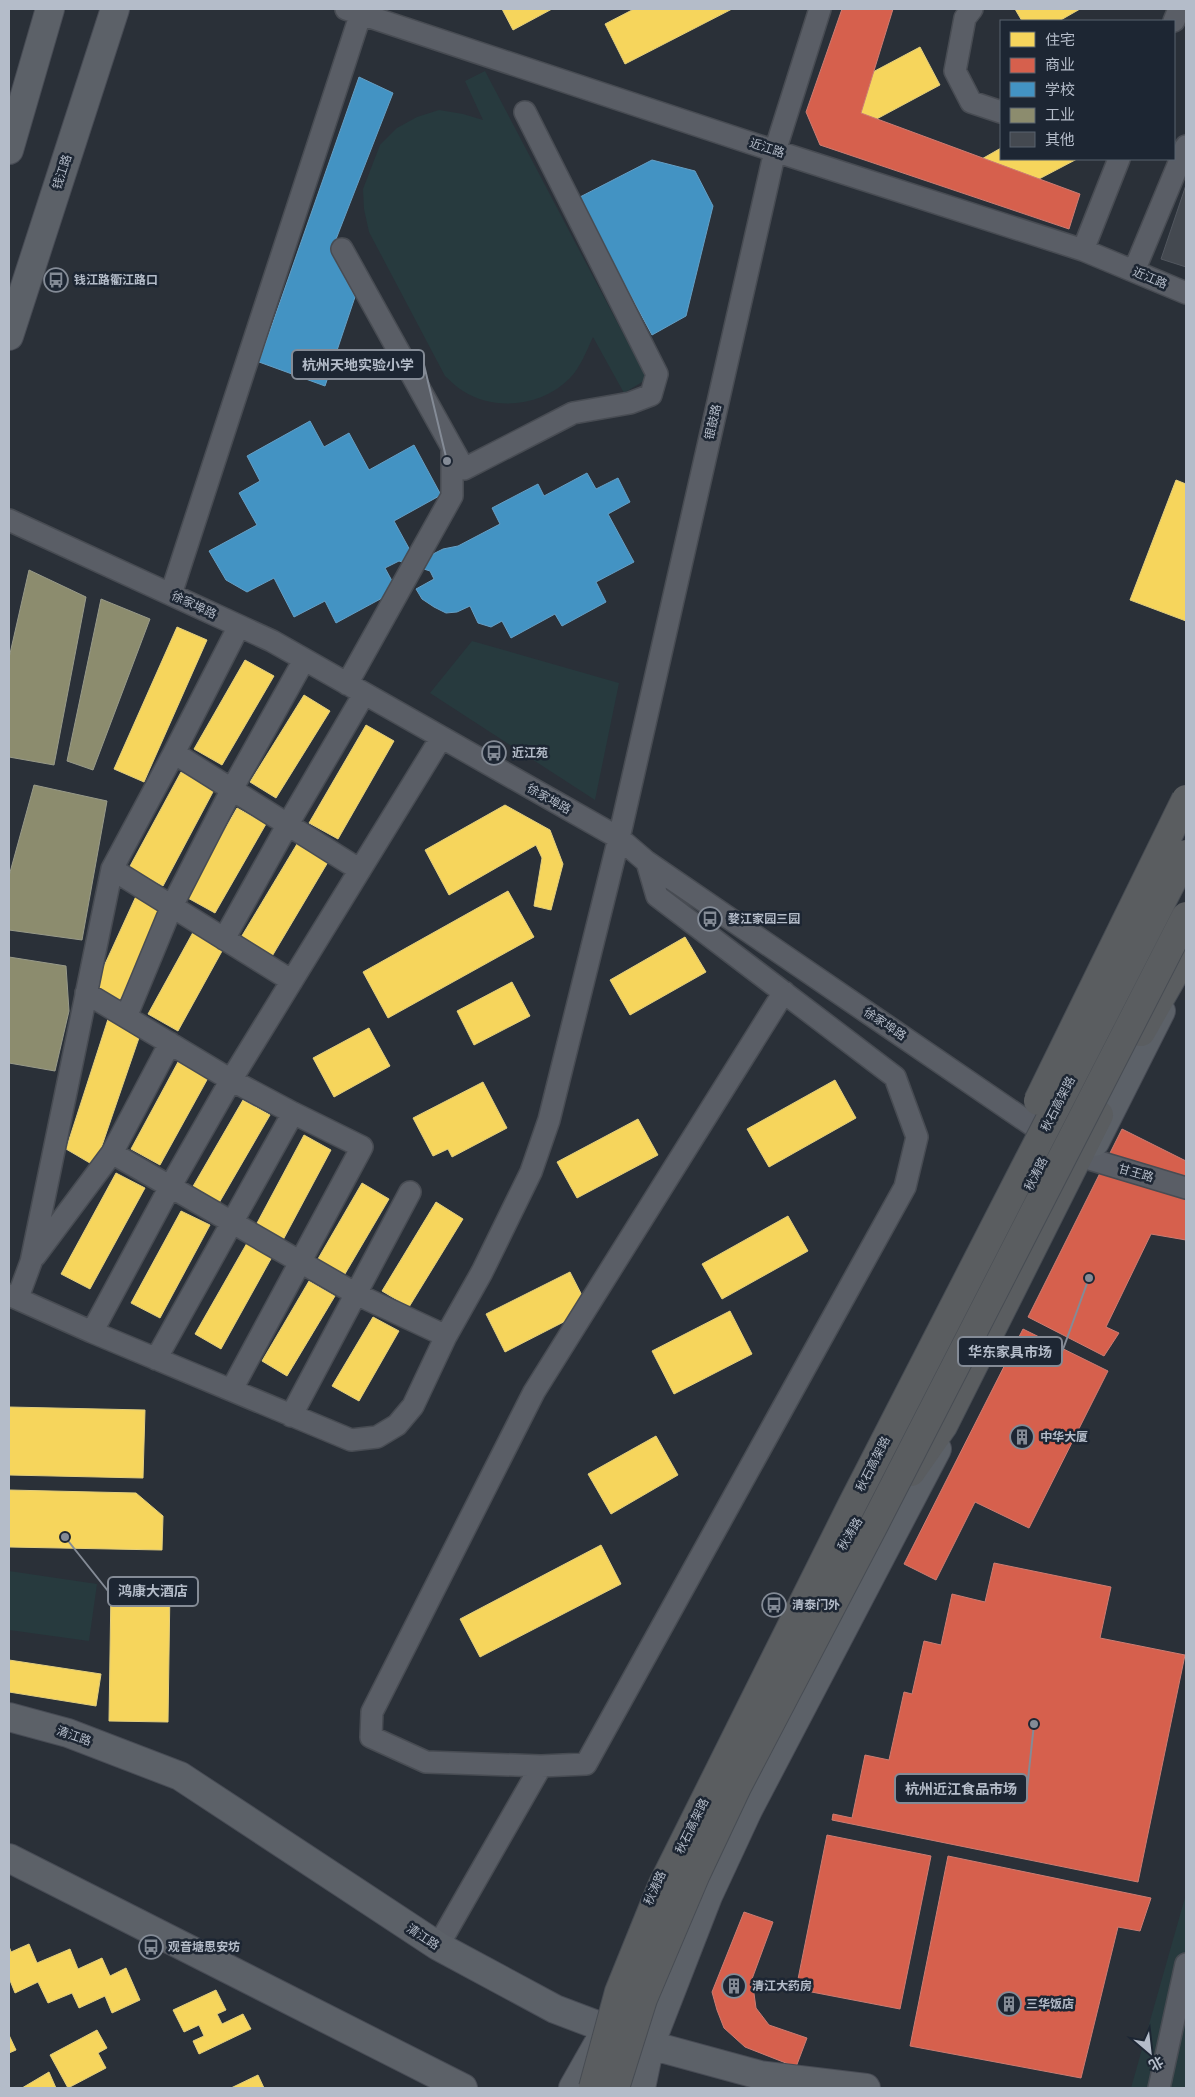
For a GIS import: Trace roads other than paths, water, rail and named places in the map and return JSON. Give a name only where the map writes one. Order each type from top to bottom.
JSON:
[{"type":"highway","points":[[781,1648],[809,1573],[964,1261],[1008,1162],[1186,799]]},
{"type":"highway","name":"秋石高架路","points":[[593,2088],[619,1992],[662,1886],[781,1648],[1186,854]]},
{"type":"highway","name":"秋石高架路","points":[[615,2088],[643,1999],[696,1874],[737,1787],[874,1525],[1186,916]]},
{"type":"highway","points":[[874,1525],[943,1426],[1148,1018],[1186,953]]},
{"type":"main road","points":[[9,150],[50,9]]},
{"type":"main road","name":"钱江路","points":[[9,336],[115,9]]},
{"type":"main road","name":"秋涛路","points":[[573,2088],[608,2027],[638,1926],[676,1839],[716,1758],[862,1513],[1054,1140],[1186,872]]},
{"type":"main road","points":[[641,2088],[650,2045],[708,1896],[748,1810],[1004,1323],[1186,959]]},
{"type":"main road","points":[[1153,1026],[1186,980]]},
{"type":"main road","name":"清江路","points":[[9,1717],[68,1733],[180,1776],[438,1946],[555,2009],[608,2027],[650,2045],[760,2075],[866,2088]]},
{"type":"main road","points":[[9,1858],[120,1912],[463,2088]]},
{"type":"street","name":"银鼓路","points":[[13,1296],[92,1332],[351,1440],[376,1437],[397,1425],[413,1406],[446,1336],[482,1272],[534,1164],[549,1120],[619,838],[775,151],[820,9]]},
{"type":"street","points":[[972,9],[965,18],[955,71],[971,102],[1000,112]]},
{"type":"street","name":"近江路","points":[[365,12],[775,151],[1083,250],[1186,294]]},
{"type":"street","points":[[171,594],[365,12]]},
{"type":"street","points":[[342,249],[464,469],[573,413],[630,403],[651,395],[657,374],[525,112]]},
{"type":"street","points":[[1134,271],[1186,146]]},
{"type":"street","points":[[1083,250],[1119,160]]},
{"type":"street","points":[[224,939],[288,824],[452,496],[452,448]]},
{"type":"street","name":"徐家埠路","points":[[9,520],[272,641],[619,838],[648,862],[1054,1140]]},
{"type":"street","points":[[31,1262],[112,869],[238,626]]},
{"type":"street","points":[[126,1016],[172,906],[232,789],[304,660]]},
{"type":"street","points":[[92,1332],[170,1187],[231,1080],[441,738]]},
{"type":"street","points":[[174,752],[360,870]]},
{"type":"street","points":[[648,862],[657,896],[784,992],[895,1077],[917,1136],[906,1187],[586,1764],[541,1766],[426,1762],[371,1737],[372,1712],[534,1392],[784,992]]},
{"type":"street","points":[[112,869],[292,981]]},
{"type":"street","points":[[86,993],[231,1080],[362,1147],[232,1389]]},
{"type":"street","points":[[13,1296],[31,1262],[112,1152],[170,1043]]},
{"type":"street","points":[[156,1359],[293,1113]]},
{"type":"street","points":[[112,1152],[299,1263],[356,1294],[446,1336]]},
{"type":"street","name":"甘王路","points":[[1086,1158],[1186,1188]]},
{"type":"street","points":[[291,1416],[410,1192]]},
{"type":"street","points":[[438,1946],[541,1766]]},
{"type":"street","points":[[1159,2088],[1186,1964]]},
{"type":"place","name":"钱江路衢江路口","points":[[56,280]]},
{"type":"place","name":"杭州天地实验小学","points":[[447,461]]},
{"type":"place","name":"近江苑","points":[[494,753]]},
{"type":"place","name":"婺江家园三园","points":[[710,919]]},
{"type":"place","name":"华东家具市场","points":[[1089,1278]]},
{"type":"place","name":"中华大厦","points":[[1022,1437]]},
{"type":"place","name":"鸿康大酒店","points":[[65,1537]]},
{"type":"place","name":"清泰门外","points":[[774,1605]]},
{"type":"place","name":"杭州近江食品市场","points":[[1034,1724]]},
{"type":"place","name":"观音塘思安坊","points":[[151,1947]]},
{"type":"place","name":"清江大药房","points":[[734,1986]]},
{"type":"place","name":"三华饭店","points":[[1009,2004]]}]
